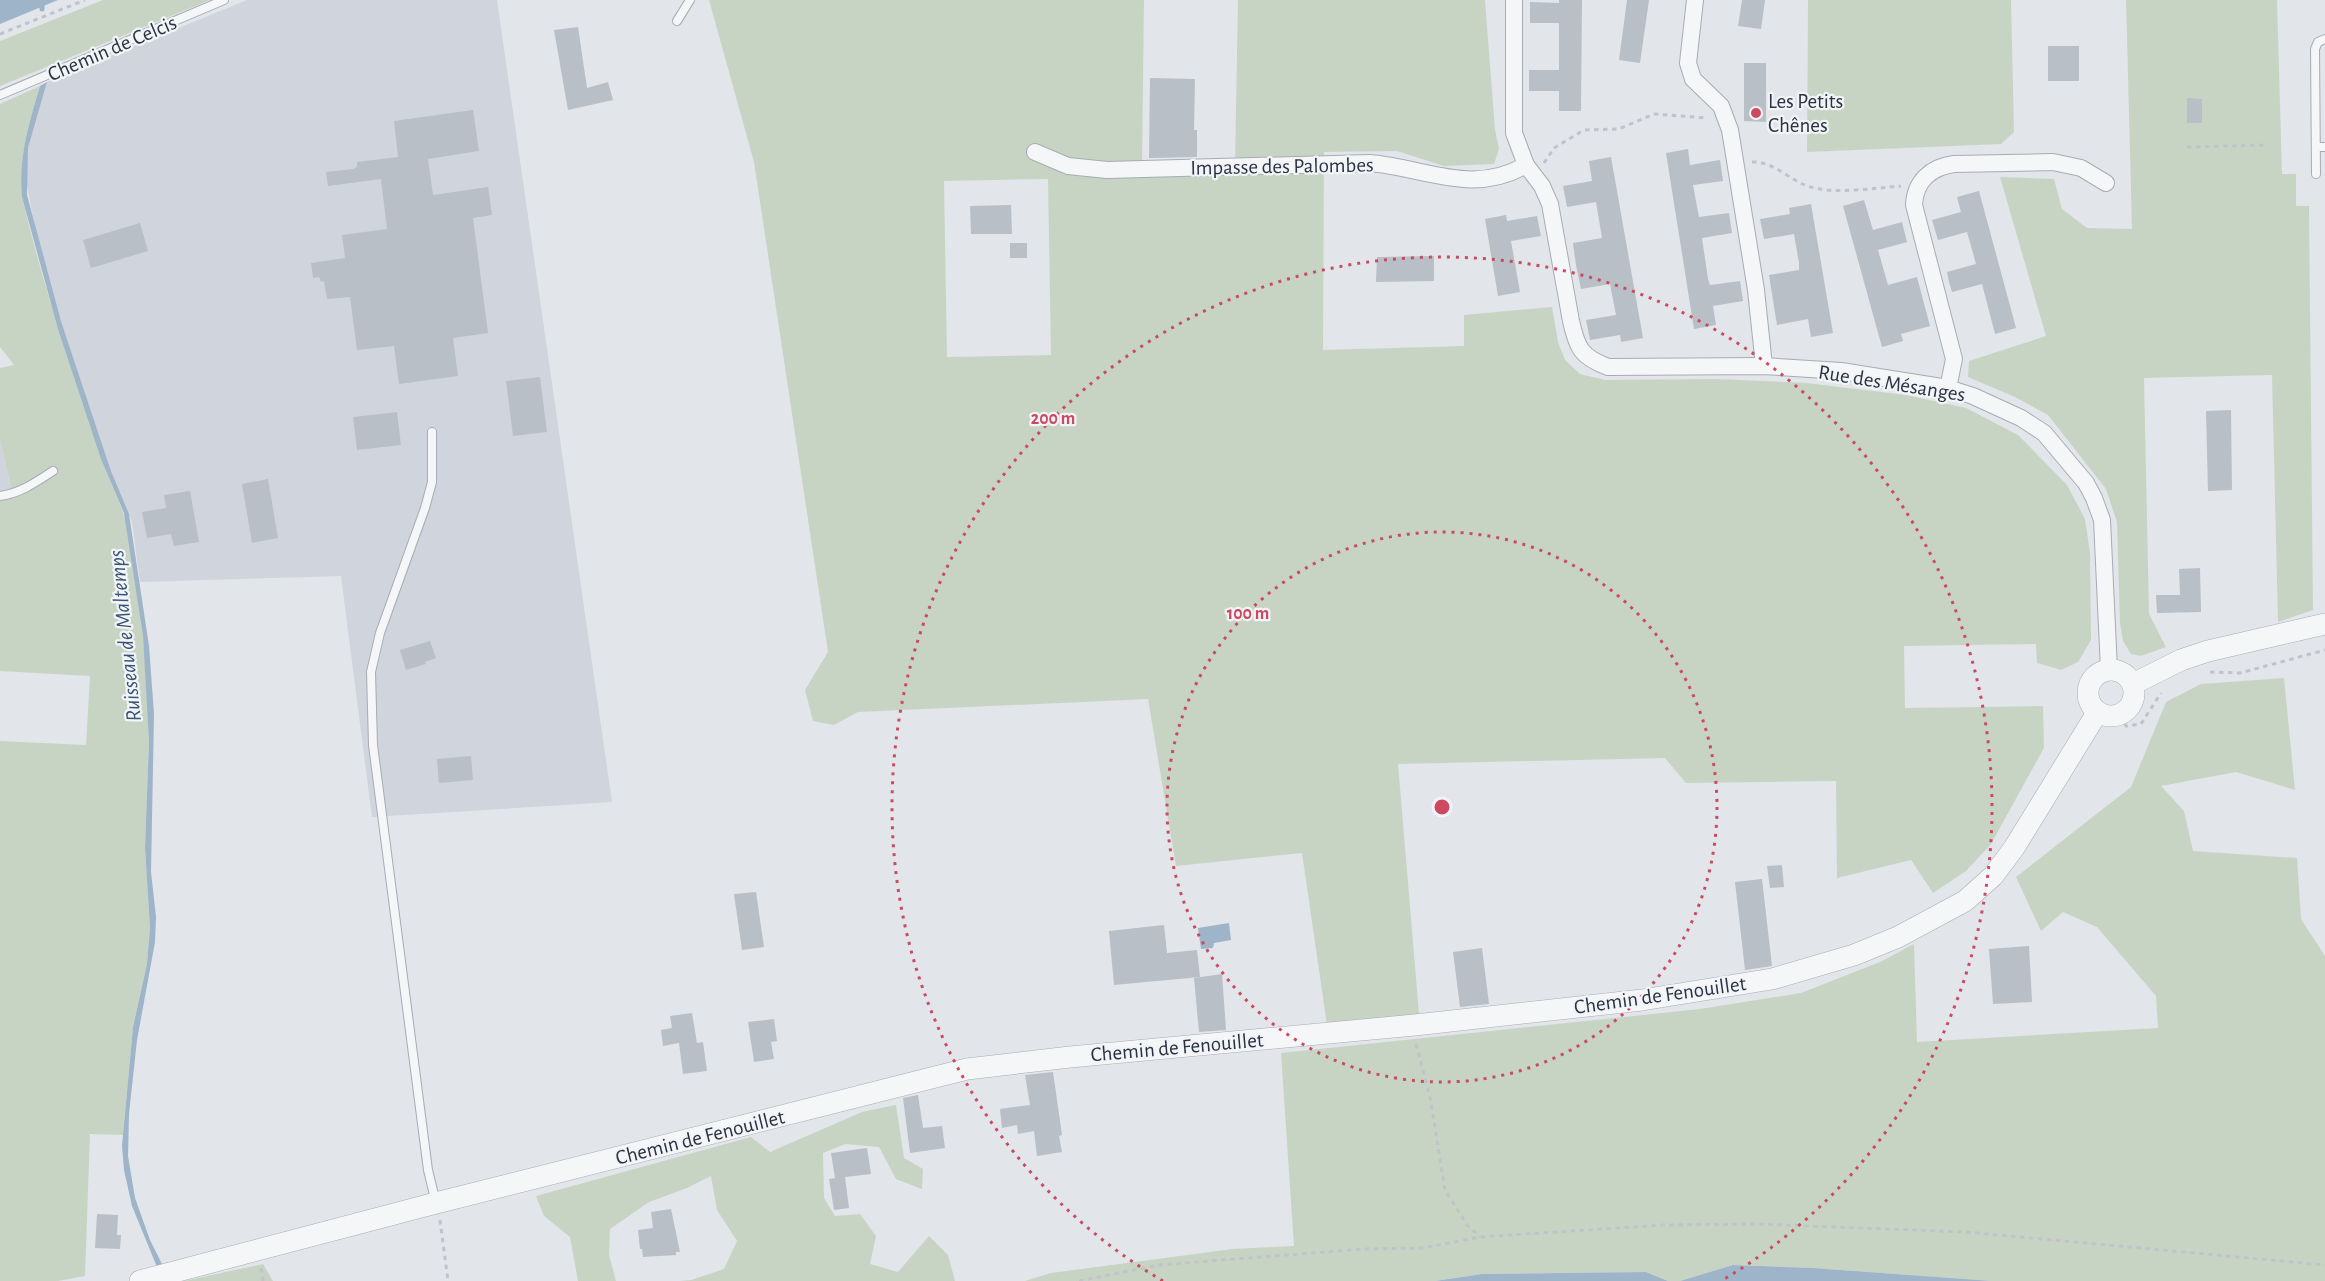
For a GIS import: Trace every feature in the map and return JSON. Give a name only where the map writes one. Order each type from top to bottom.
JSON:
[{"type":"street","name":"Rue des Mésanges","points":[[1514,0],[1514,134],[1550,204],[1571,321],[1581,352],[1593,361],[1608,367],[1764,366],[1841,371],[1948,388],[2021,418],[2044,433],[2090,490],[2102,520],[2109,670]]},
{"type":"street","points":[[1695,0],[1688,63],[1693,79],[1721,106],[1726,116],[1737,166],[1756,290],[1764,366]]},
{"type":"street","name":"Impasse des Palombes","points":[[1035,152],[1068,166],[1107,170],[1370,163],[1392,165],[1443,178],[1489,179],[1530,169]]},
{"type":"street","points":[[1948,388],[1954,359],[1914,205],[1918,187],[1925,177],[1942,166],[2053,162],[2081,168],[2106,183]]},
{"type":"street","points":[[2133,684],[2181,660],[2208,651],[2325,624]]},
{"type":"street","points":[[2109,670],[2123,673],[2133,684],[2135,693],[2133,701],[2122,715],[2109,717],[2097,713],[2090,704],[2087,693],[2090,682],[2098,673],[2109,670]]},
{"type":"street","name":"Chemin de Fenouillet","points":[[140,1281],[436,1203],[966,1069],[1415,1025],[1642,1000],[1773,979],[1854,955],[1898,937],[1965,901],[1993,876],[2014,848],[2097,713]]},
{"type":"lane","name":"Chemin de Celcis","points":[[0,96],[224,0]]},
{"type":"lane","points":[[677,21],[690,0]]},
{"type":"lane","points":[[2316,174],[2320,147],[2314,49],[2318,42],[2325,39]]},
{"type":"lane","points":[[432,432],[432,482],[425,508],[380,633],[371,672],[373,745],[428,1170],[436,1203]]},
{"type":"lane","points":[[0,495],[12,494],[28,487],[53,471]]},
{"type":"path","points":[[0,34],[85,0]]},
{"type":"path","points":[[1530,169],[1548,160],[1554,148],[1584,130],[1619,129],[1654,114],[1709,118],[1726,116]]},
{"type":"path","points":[[2187,147],[2268,145]]},
{"type":"path","points":[[1737,166],[1755,161],[1808,186],[1848,191],[1902,186],[1918,187]]},
{"type":"path","points":[[2208,672],[2240,673],[2325,650]]},
{"type":"path","points":[[2122,715],[2126,726],[2141,724],[2162,692],[2169,688]]},
{"type":"path","points":[[1415,1025],[1415,1041],[1430,1097],[1445,1190],[1467,1225],[1480,1237]]},
{"type":"path","points":[[436,1203],[448,1281]]},
{"type":"path","points":[[1079,1281],[1159,1265],[1363,1249],[1423,1248],[1480,1237],[1664,1225],[1768,1225],[1966,1232],[2325,1265]]},
{"type":"shaded area","points":[[247,0],[497,0],[612,802],[372,817],[341,576],[140,582],[132,522],[111,471],[61,321],[35,227],[26,181],[28,148],[47,82]]},
{"type":"shaded area","points":[[0,440],[12,493],[0,492]]},
{"type":"green space","points":[[103,0],[210,0],[0,86],[0,41]]},
{"type":"green space","points":[[709,0],[1144,0],[1142,164],[1235,164],[1238,0],[1485,0],[1495,130],[1499,149],[1494,164],[1444,166],[1397,151],[1324,152],[1323,350],[1464,346],[1464,315],[1552,307],[1558,342],[1565,360],[1580,374],[1605,380],[1716,379],[1806,383],[1906,395],[1966,408],[2018,435],[2067,485],[2085,519],[2090,553],[2091,640],[2078,662],[2061,670],[2037,663],[2036,644],[1904,646],[1905,708],[2043,706],[2044,748],[1991,844],[1966,871],[1933,893],[1911,860],[1837,878],[1836,781],[1686,783],[1665,758],[1398,764],[1419,1014],[1327,1025],[1302,853],[1176,866],[1148,699],[858,712],[834,725],[813,721],[805,690],[828,652],[754,162]],"holes":[[[1048,179],[1051,355],[947,357],[944,181]]]},
{"type":"green space","points":[[1808,0],[2011,0],[2014,132],[2001,144],[1807,152]]},
{"type":"green space","points":[[2126,0],[2277,0],[2282,174],[2296,174],[2296,206],[2309,206],[2313,610],[2278,622],[2272,375],[2144,378],[2149,614],[2166,647],[2141,656],[2131,654],[2123,641],[2120,623],[2117,522],[2106,489],[2048,415],[2015,397],[1968,377],[1969,361],[2046,336],[2000,177],[2054,179],[2062,209],[2087,228],[2132,229]]},
{"type":"green space","points":[[40,86],[23,154],[22,197],[68,356],[102,461],[128,528],[143,636],[148,703],[145,848],[150,928],[147,964],[133,1027],[123,1135],[90,1134],[85,1276],[58,1281],[0,1281],[0,741],[86,745],[90,676],[0,671],[0,492],[12,492],[0,440],[0,368],[14,365],[0,347],[0,104]]},
{"type":"green space","points":[[2284,678],[2295,790],[2236,772],[2161,786],[2184,811],[2193,851],[2297,858],[2301,919],[2325,956],[2325,1281],[1992,1281],[1813,1268],[1733,1265],[1680,1281],[1668,1281],[1646,1272],[1482,1274],[1435,1281],[1025,1281],[1051,1273],[1233,1249],[1294,1246],[1281,1053],[1700,1009],[1801,993],[1880,962],[1914,944],[1917,1042],[2158,1028],[2156,996],[2097,927],[2063,912],[2041,931],[2016,877],[2131,787],[2166,702],[2201,684]]},
{"type":"green space","points":[[896,1105],[904,1158],[923,1169],[922,1189],[896,1179],[879,1147],[845,1144],[823,1153],[824,1198],[835,1216],[860,1214],[876,1236],[870,1264],[898,1272],[929,1236],[948,1255],[955,1281],[679,1281],[691,1280],[724,1269],[737,1241],[717,1210],[711,1176],[649,1202],[610,1229],[609,1255],[616,1281],[578,1281],[570,1237],[544,1216],[536,1196],[751,1137],[770,1152],[862,1112]]},
{"type":"green space","points":[[263,1264],[273,1281],[184,1281]]},
{"type":"water","points":[[0,0],[58,0],[0,24]]},
{"type":"water","points":[[47,82],[28,148],[27,195],[61,321],[111,471],[129,514],[149,646],[154,714],[151,872],[156,917],[155,942],[137,1040],[129,1114],[128,1156],[135,1198],[150,1240],[163,1266],[157,1267],[132,1206],[124,1170],[122,1146],[133,1027],[147,964],[150,928],[145,848],[149,741],[143,636],[124,513],[101,459],[58,329],[22,197],[25,141],[40,86]]},
{"type":"water","points":[[1229,923],[1231,940],[1214,943],[1213,948],[1201,949],[1198,928]]},
{"type":"water","points":[[1733,1265],[1813,1268],[1992,1281],[1680,1281]]},
{"type":"water","points":[[1646,1272],[1668,1281],[1435,1281],[1482,1274]]},
{"type":"building","points":[[1559,0],[1582,0],[1581,111],[1559,111],[1559,91],[1529,91],[1529,70],[1559,70],[1559,23],[1530,23],[1530,2],[1559,3]]},
{"type":"building","points":[[1627,0],[1649,0],[1640,63],[1619,60]]},
{"type":"building","points":[[1742,0],[1765,0],[1761,29],[1738,26]]},
{"type":"building","points":[[578,27],[587,88],[608,82],[613,100],[568,110],[554,30]]},
{"type":"building","points":[[2048,46],[2079,46],[2079,81],[2048,81]]},
{"type":"building","points":[[1744,63],[1766,63],[1766,122],[1744,121]]},
{"type":"building","points":[[1150,78],[1195,79],[1194,130],[1197,130],[1197,157],[1149,158]]},
{"type":"building","points":[[2187,98],[2202,99],[2202,123],[2187,123]]},
{"type":"building","points":[[473,110],[479,151],[428,159],[433,195],[488,187],[492,215],[473,218],[488,333],[453,338],[458,376],[399,384],[394,346],[357,350],[350,297],[327,299],[324,281],[321,282],[319,277],[313,278],[311,263],[345,258],[342,235],[387,229],[381,179],[328,186],[326,172],[353,169],[357,167],[357,162],[398,157],[394,121]]},
{"type":"building","points":[[1688,149],[1690,165],[1720,160],[1723,181],[1693,185],[1699,217],[1729,213],[1732,233],[1702,238],[1708,279],[1710,285],[1740,281],[1743,301],[1713,306],[1716,325],[1694,329],[1666,153]]},
{"type":"building","points":[[1611,157],[1643,338],[1621,342],[1620,335],[1590,340],[1586,320],[1616,315],[1610,284],[1581,289],[1576,265],[1573,243],[1602,238],[1596,202],[1567,207],[1563,186],[1592,181],[1589,161]]},
{"type":"building","points":[[1979,191],[2016,328],[1995,334],[1982,284],[1952,292],[1949,282],[1947,272],[1976,264],[1967,232],[1938,240],[1932,220],[1961,212],[1957,197]]},
{"type":"building","points":[[1864,200],[1873,230],[1902,222],[1907,242],[1878,250],[1888,285],[1917,277],[1930,326],[1901,334],[1903,341],[1882,347],[1843,206]]},
{"type":"building","points":[[1811,204],[1833,333],[1811,337],[1808,319],[1777,325],[1769,275],[1799,270],[1799,263],[1794,234],[1764,239],[1760,219],[1790,214],[1789,208]]},
{"type":"building","points":[[1011,205],[1012,234],[971,234],[970,206]]},
{"type":"building","points":[[1506,215],[1507,221],[1537,216],[1541,236],[1511,241],[1520,292],[1498,296],[1485,219]]},
{"type":"building","points":[[140,223],[148,251],[91,268],[83,240]]},
{"type":"building","points":[[1010,243],[1027,243],[1027,258],[1010,258]]},
{"type":"building","points":[[1434,256],[1434,281],[1376,282],[1377,257]]},
{"type":"building","points":[[540,377],[547,432],[513,436],[506,381]]},
{"type":"building","points":[[2231,410],[2232,490],[2208,491],[2206,411]]},
{"type":"building","points":[[397,412],[401,445],[357,450],[353,417]]},
{"type":"building","points":[[268,479],[278,538],[252,543],[242,484]]},
{"type":"building","points":[[190,491],[199,542],[174,546],[171,534],[147,538],[142,512],[166,508],[164,495]]},
{"type":"building","points":[[2200,568],[2201,612],[2157,613],[2156,595],[2180,595],[2179,569]]},
{"type":"building","points":[[430,641],[436,658],[425,662],[426,664],[406,670],[400,650]]},
{"type":"building","points":[[471,756],[473,780],[439,783],[437,759]]},
{"type":"building","points":[[1782,865],[1784,887],[1770,888],[1767,866]]},
{"type":"building","points":[[1762,879],[1772,966],[1745,970],[1735,882]]},
{"type":"building","points":[[756,892],[764,947],[742,950],[734,894]]},
{"type":"building","points":[[1164,925],[1167,953],[1197,950],[1200,977],[1114,985],[1109,931]]},
{"type":"building","points":[[2029,946],[2032,1002],[1993,1004],[1989,949]]},
{"type":"building","points":[[1482,948],[1489,1004],[1460,1007],[1453,952]]},
{"type":"building","points":[[1222,974],[1226,1030],[1199,1032],[1194,978]]},
{"type":"building","points":[[692,1013],[697,1043],[703,1042],[707,1071],[683,1074],[679,1043],[663,1046],[661,1030],[672,1028],[670,1016]]},
{"type":"building","points":[[774,1019],[777,1041],[771,1042],[774,1059],[754,1062],[748,1022]]},
{"type":"building","points":[[1053,1072],[1062,1135],[1059,1136],[1062,1152],[1037,1156],[1034,1131],[1018,1134],[1017,1125],[1002,1128],[1000,1109],[1030,1105],[1025,1075]]},
{"type":"building","points":[[918,1095],[923,1128],[942,1126],[945,1148],[910,1153],[903,1098]]},
{"type":"building","points":[[867,1148],[871,1174],[845,1177],[849,1208],[834,1210],[829,1179],[835,1178],[831,1153]]},
{"type":"building","points":[[671,1209],[680,1252],[676,1252],[676,1255],[643,1257],[638,1230],[653,1228],[651,1212]]},
{"type":"building","points":[[97,1214],[118,1215],[117,1235],[121,1235],[120,1249],[95,1248]]},
{"type":"place","name":"Les Petits Chênes","points":[[1756,113]]},
{"type":"water label","name":"Ruisseau de Maltemps","points":[[124,636]]}]
